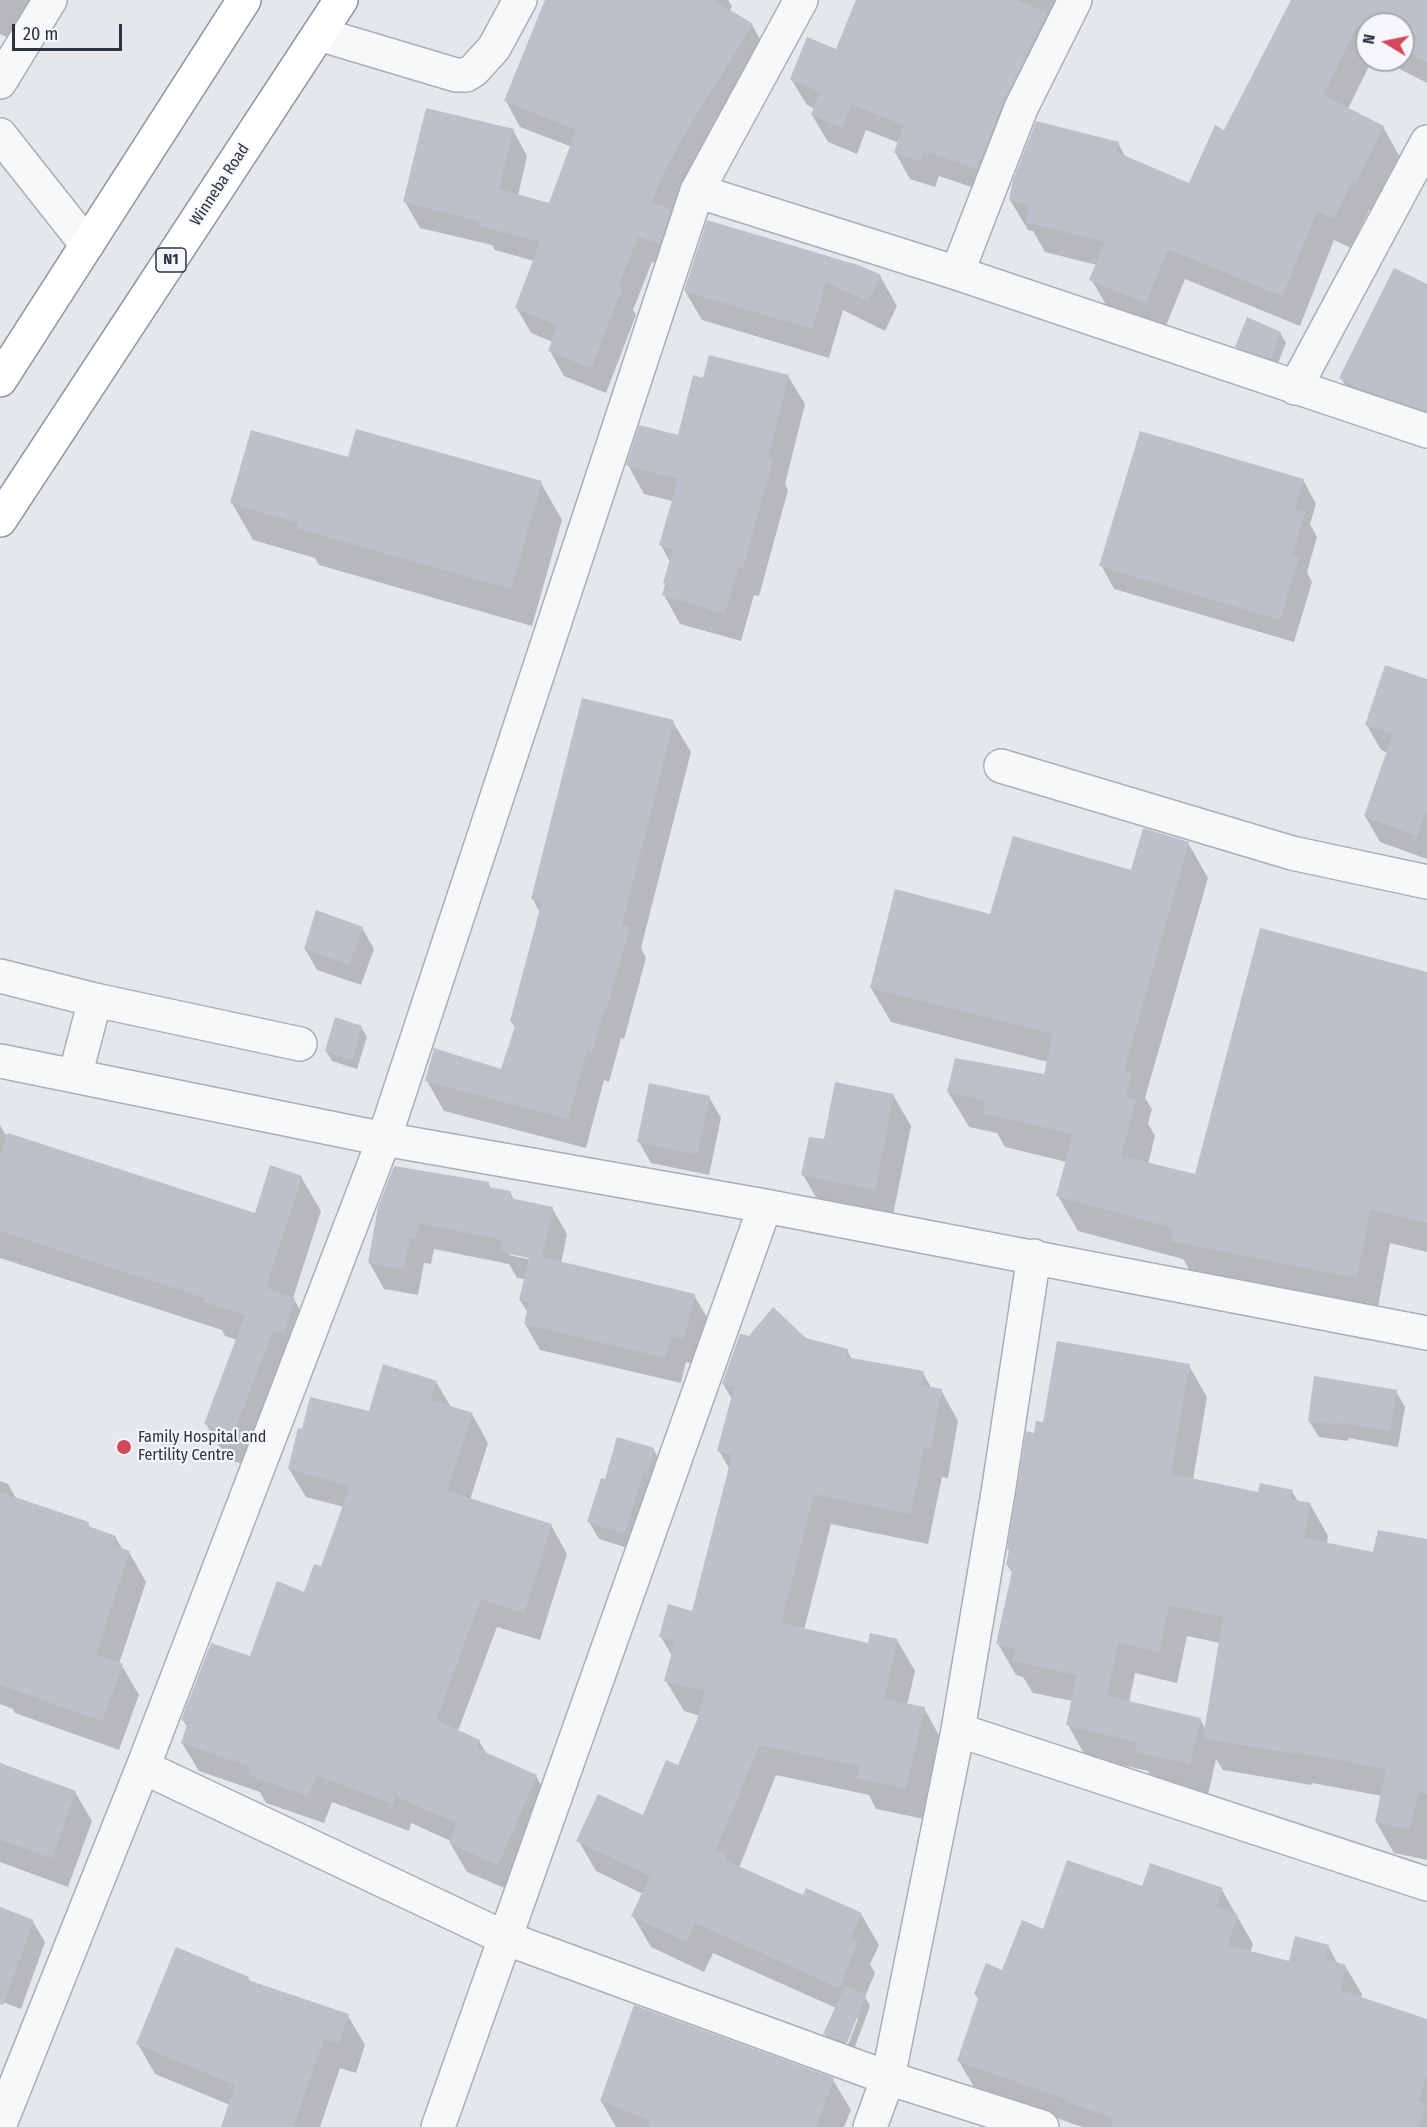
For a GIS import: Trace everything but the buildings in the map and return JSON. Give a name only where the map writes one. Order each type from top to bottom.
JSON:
[{"type":"highway","points":[[0,380],[244,0]]},
{"type":"highway","name":"Winneba Road","points":[[0,520],[341,0]]},
{"type":"street","points":[[0,82],[50,0]]},
{"type":"street","points":[[320,33],[456,75],[466,75],[474,70],[494,48],[520,0]]},
{"type":"street","points":[[0,2124],[143,1767],[384,1139],[697,191],[801,0]]},
{"type":"street","points":[[957,273],[1021,108],[1075,0]]},
{"type":"street","points":[[0,135],[87,245]]},
{"type":"street","points":[[1295,388],[1427,142]]},
{"type":"street","points":[[697,191],[957,273],[1427,431]]},
{"type":"street","points":[[1001,766],[1292,853],[1427,882]]},
{"type":"street","points":[[0,976],[95,1000],[300,1044]]},
{"type":"street","points":[[75,1076],[95,1000]]},
{"type":"street","points":[[0,1061],[384,1139],[1034,1256],[1427,1333]]},
{"type":"street","points":[[438,2127],[765,1206]]},
{"type":"street","points":[[870,2127],[888,2078],[958,1730],[999,1493],[1034,1256]]},
{"type":"street","points":[[958,1730],[1427,1884]]},
{"type":"street","points":[[143,1767],[505,1938],[888,2078],[1042,2127]]},
{"type":"place","name":"Family Hospital and Fertility Centre","points":[[124,1447]]}]
